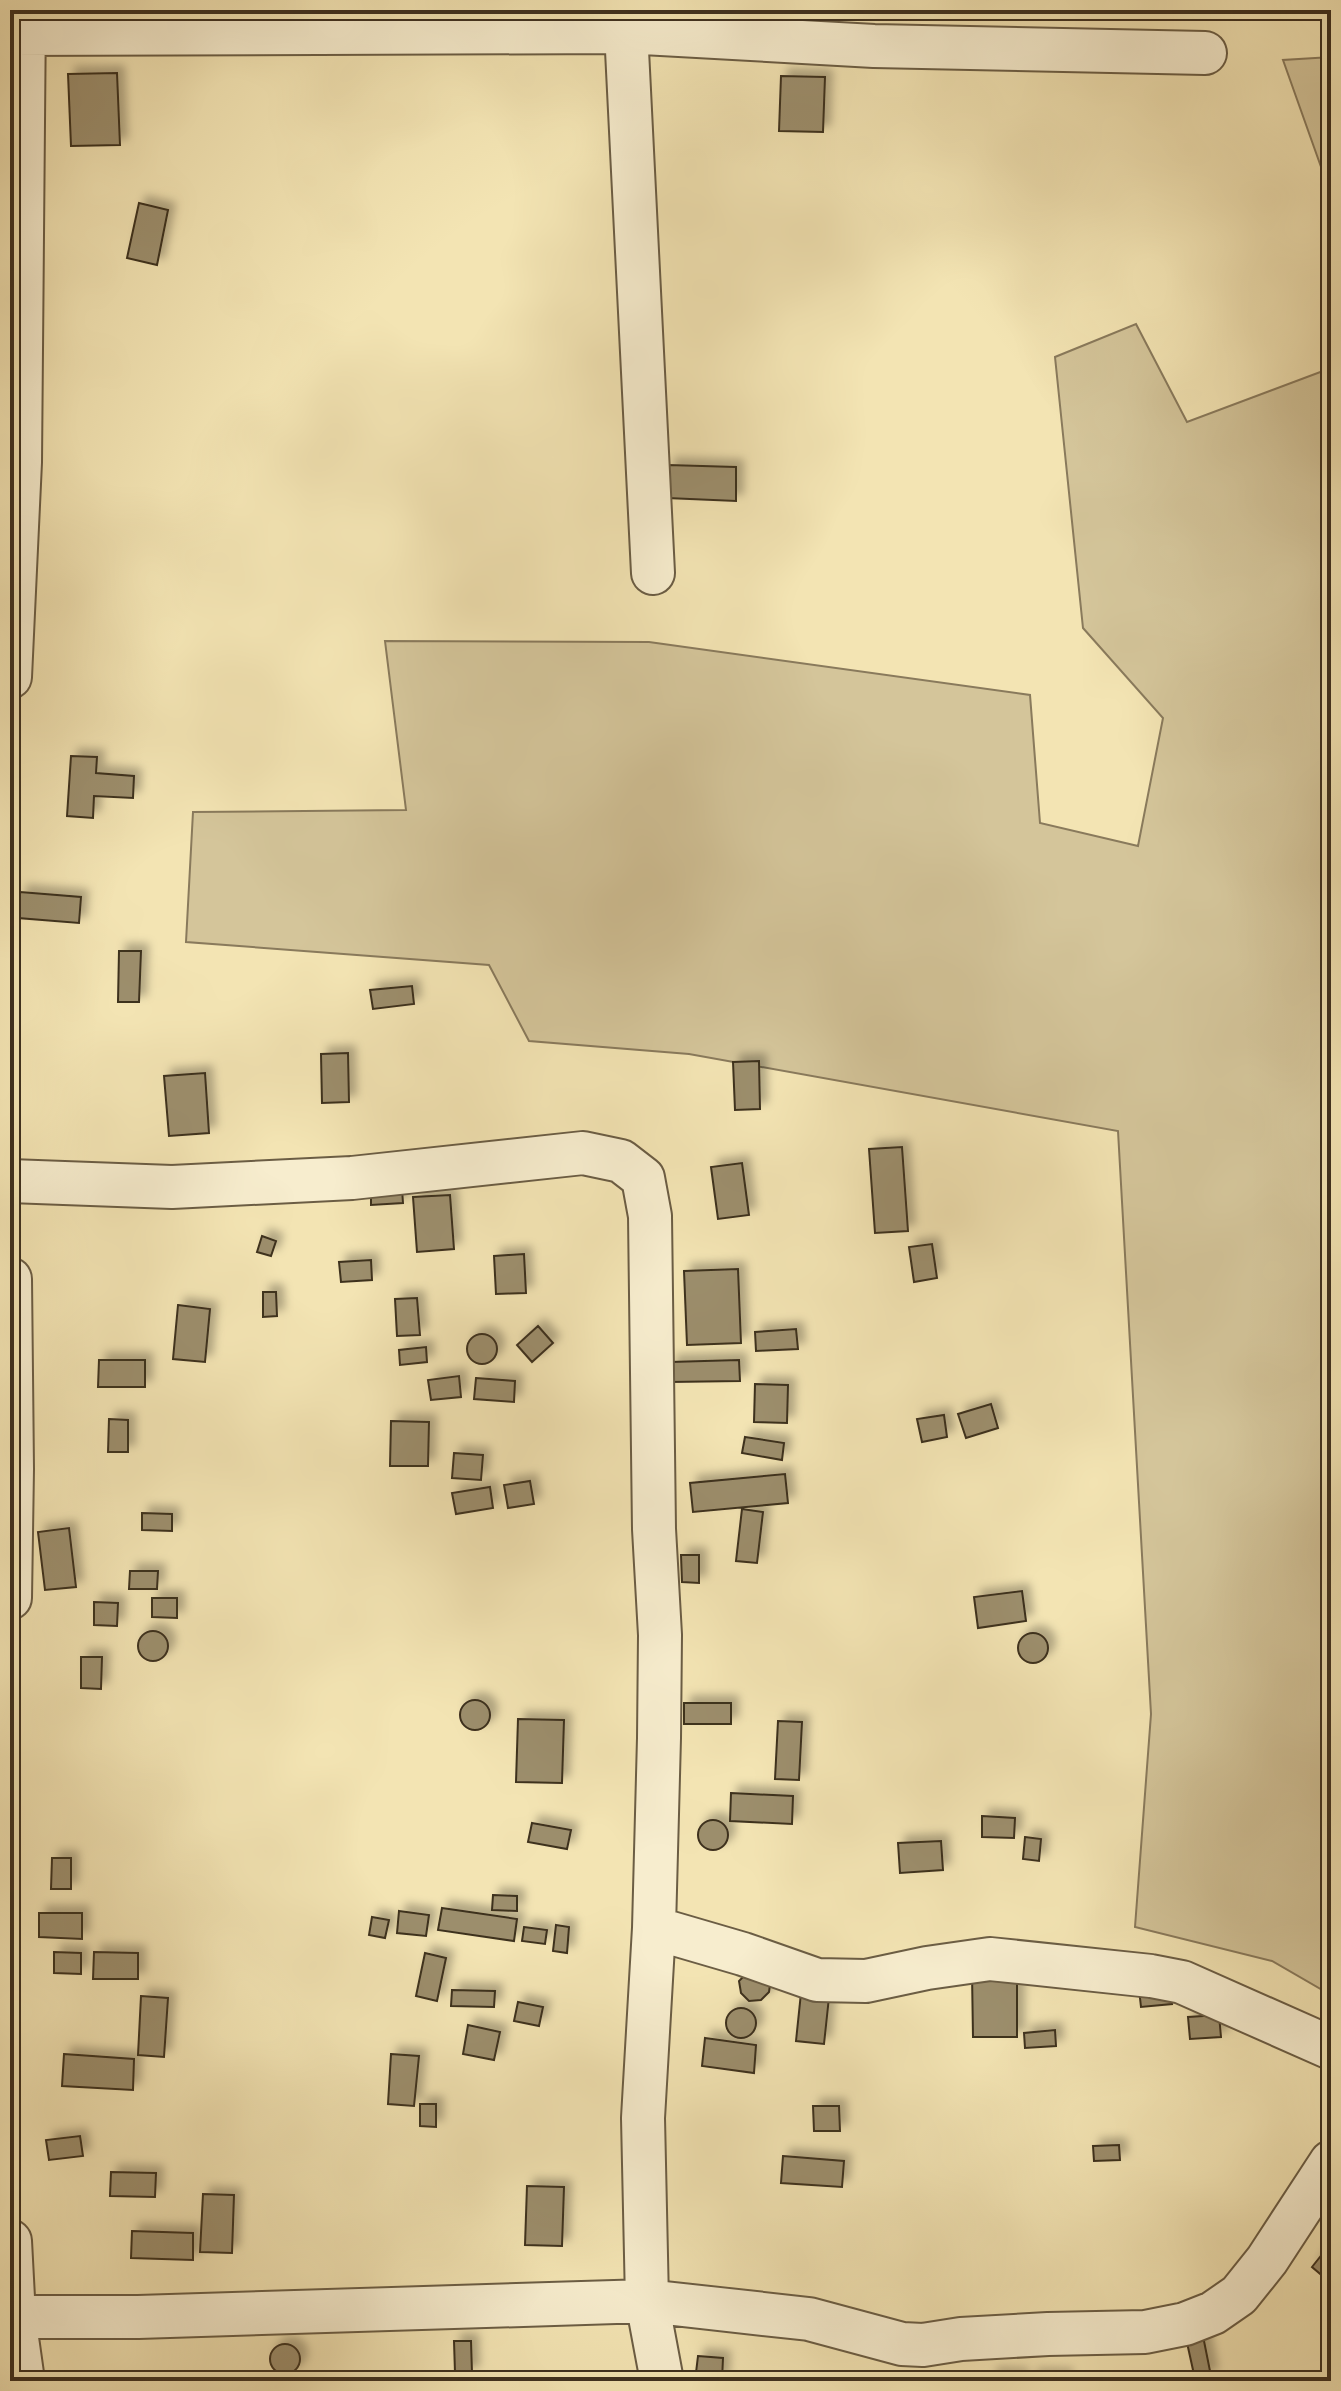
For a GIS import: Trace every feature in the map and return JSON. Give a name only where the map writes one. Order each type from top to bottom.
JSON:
[{"type":"street","points":[[625,21],[653,573]]},
{"type":"street","points":[[10,677],[20,462],[19,26],[625,21],[889,47],[1205,53]]},
{"type":"street","points":[[10,1181],[172,1187],[322,1180],[583,1153],[621,1161],[643,1178],[650,1216],[654,1529],[660,1635],[654,1928],[643,2118],[647,2301],[662,2381]]},
{"type":"street","points":[[10,1279],[10,1598]]},
{"type":"street","points":[[654,1928],[817,1980],[866,1981],[990,1959],[1151,1976],[1182,1982],[1331,2048]]},
{"type":"street","points":[[12,2317],[138,2317],[647,2301],[809,2319],[902,2344],[923,2345],[961,2339],[1048,2334],[1145,2332],[1185,2324],[1213,2313],[1239,2295],[1267,2260],[1331,2162]]},
{"type":"street","points":[[10,2241],[12,2317],[23,2381]]},
{"type":"shaded area","points":[[1331,57],[1331,195],[1283,60]]},
{"type":"shaded area","points":[[1136,324],[1187,422],[1331,368],[1331,1995],[1272,1961],[1135,1927],[1151,1714],[1118,1131],[689,1054],[529,1041],[489,965],[186,942],[193,812],[406,810],[385,641],[649,642],[1030,695],[1040,823],[1138,846],[1163,718],[1083,628],[1055,357]]},
{"type":"building","points":[[117,73],[120,145],[71,146],[68,74]]},
{"type":"building","points":[[781,76],[825,77],[823,132],[779,131]]},
{"type":"building","points":[[139,203],[168,210],[157,265],[127,258]]},
{"type":"building","points":[[668,465],[736,467],[736,501],[667,498]]},
{"type":"building","points":[[71,756],[97,757],[96,773],[134,776],[133,798],[94,796],[93,818],[67,816]]},
{"type":"building","points":[[20,892],[81,897],[79,923],[18,918]]},
{"type":"building","points":[[119,951],[141,951],[139,1002],[118,1002]]},
{"type":"building","points":[[412,986],[414,1004],[373,1009],[370,990]]},
{"type":"building","points":[[348,1053],[349,1102],[322,1103],[321,1054]]},
{"type":"building","points":[[759,1061],[760,1109],[735,1110],[733,1062]]},
{"type":"building","points":[[205,1073],[209,1133],[169,1136],[164,1076]]},
{"type":"building","points":[[902,1147],[908,1231],[875,1233],[869,1149]]},
{"type":"building","points":[[742,1163],[749,1215],[718,1219],[711,1167]]},
{"type":"building","points":[[402,1189],[403,1203],[371,1205],[371,1190]]},
{"type":"building","points":[[450,1195],[454,1249],[417,1252],[413,1197]]},
{"type":"building","points":[[262,1236],[276,1241],[271,1256],[257,1252]]},
{"type":"building","points":[[932,1244],[937,1278],[914,1282],[909,1247]]},
{"type":"building","points":[[524,1254],[526,1293],[496,1294],[494,1256]]},
{"type":"building","points":[[371,1260],[372,1280],[341,1282],[339,1262]]},
{"type":"building","points":[[738,1269],[741,1343],[687,1345],[684,1271]]},
{"type":"building","points":[[263,1292],[276,1292],[277,1316],[263,1317]]},
{"type":"building","points":[[417,1298],[420,1335],[397,1336],[395,1299]]},
{"type":"building","points":[[178,1305],[210,1309],[205,1362],[173,1359]]},
{"type":"building","points":[[538,1326],[553,1343],[532,1362],[517,1345]]},
{"type":"building","points":[[796,1329],[798,1349],[756,1351],[755,1332]]},
{"type":"building","points":[[482,1334],[493,1338],[497,1349],[493,1360],[482,1364],[471,1360],[467,1349],[471,1338]]},
{"type":"building","points":[[426,1347],[427,1362],[400,1365],[399,1350]]},
{"type":"building","points":[[99,1360],[145,1360],[145,1387],[98,1387]]},
{"type":"building","points":[[739,1360],[740,1381],[670,1382],[670,1362]]},
{"type":"building","points":[[459,1376],[461,1397],[431,1400],[428,1380]]},
{"type":"building","points":[[476,1378],[515,1381],[514,1402],[474,1399]]},
{"type":"building","points":[[755,1384],[788,1385],[787,1423],[754,1422]]},
{"type":"building","points":[[991,1404],[998,1428],[966,1438],[958,1414]]},
{"type":"building","points":[[944,1415],[947,1437],[922,1442],[917,1419]]},
{"type":"building","points":[[109,1419],[128,1420],[128,1452],[108,1452]]},
{"type":"building","points":[[391,1421],[429,1422],[428,1466],[390,1466]]},
{"type":"building","points":[[745,1437],[784,1443],[782,1460],[742,1453]]},
{"type":"building","points":[[454,1453],[483,1455],[481,1480],[452,1478]]},
{"type":"building","points":[[785,1474],[788,1503],[693,1512],[690,1483]]},
{"type":"building","points":[[530,1481],[534,1504],[508,1508],[504,1485]]},
{"type":"building","points":[[490,1487],[493,1508],[456,1514],[452,1493]]},
{"type":"building","points":[[742,1509],[763,1512],[757,1563],[736,1561]]},
{"type":"building","points":[[142,1513],[172,1514],[172,1531],[142,1530]]},
{"type":"building","points":[[69,1528],[76,1587],[45,1590],[38,1532]]},
{"type":"building","points":[[681,1555],[699,1555],[699,1583],[682,1582]]},
{"type":"building","points":[[130,1571],[158,1571],[157,1589],[129,1589]]},
{"type":"building","points":[[1022,1591],[1026,1621],[978,1628],[974,1597]]},
{"type":"building","points":[[152,1598],[177,1598],[177,1618],[152,1617]]},
{"type":"building","points":[[94,1602],[118,1603],[117,1626],[94,1625]]},
{"type":"building","points":[[153,1631],[164,1635],[168,1646],[164,1657],[153,1661],[142,1657],[138,1646],[142,1635]]},
{"type":"building","points":[[1033,1633],[1044,1637],[1048,1648],[1044,1659],[1033,1663],[1022,1659],[1018,1648],[1022,1637]]},
{"type":"building","points":[[81,1657],[102,1657],[101,1689],[81,1688]]},
{"type":"building","points":[[475,1700],[486,1704],[490,1715],[486,1726],[475,1730],[464,1726],[460,1715],[464,1704]]},
{"type":"building","points":[[684,1703],[731,1703],[731,1724],[684,1724]]},
{"type":"building","points":[[518,1719],[564,1720],[562,1783],[516,1782]]},
{"type":"building","points":[[778,1721],[802,1722],[799,1780],[775,1779]]},
{"type":"building","points":[[731,1793],[793,1796],[792,1824],[730,1821]]},
{"type":"building","points":[[982,1816],[1015,1818],[1014,1838],[982,1837]]},
{"type":"building","points":[[713,1820],[724,1824],[728,1835],[724,1846],[713,1850],[702,1846],[698,1835],[702,1824]]},
{"type":"building","points":[[532,1823],[571,1830],[567,1849],[528,1842]]},
{"type":"building","points":[[1025,1837],[1041,1839],[1039,1861],[1023,1859]]},
{"type":"building","points":[[941,1841],[943,1870],[900,1873],[898,1843]]},
{"type":"building","points":[[52,1858],[71,1858],[71,1889],[51,1889]]},
{"type":"building","points":[[493,1895],[517,1896],[517,1911],[492,1910]]},
{"type":"building","points":[[442,1908],[517,1919],[514,1941],[438,1930]]},
{"type":"building","points":[[399,1911],[429,1915],[426,1936],[397,1933]]},
{"type":"building","points":[[39,1913],[82,1913],[82,1939],[39,1937]]},
{"type":"building","points":[[372,1917],[389,1920],[385,1938],[369,1935]]},
{"type":"building","points":[[556,1925],[569,1927],[567,1953],[553,1951]]},
{"type":"building","points":[[524,1927],[547,1930],[545,1944],[522,1941]]},
{"type":"building","points":[[54,1952],[81,1953],[81,1974],[54,1973]]},
{"type":"building","points":[[94,1952],[138,1953],[138,1979],[93,1979]]},
{"type":"building","points":[[425,1953],[446,1958],[437,2001],[416,1996]]},
{"type":"building","points":[[1017,1972],[1017,2037],[973,2037],[972,1973]]},
{"type":"building","points":[[747,1973],[770,1985],[769,1992],[761,2000],[749,2001],[741,1993],[739,1981]]},
{"type":"building","points":[[1170,1987],[1172,2004],[1141,2007],[1139,1989]]},
{"type":"building","points":[[452,1990],[495,1991],[494,2007],[451,2006]]},
{"type":"building","points":[[801,1993],[829,1997],[824,2044],[796,2041]]},
{"type":"building","points":[[141,1996],[168,1998],[164,2057],[138,2055]]},
{"type":"building","points":[[518,2002],[543,2007],[539,2026],[514,2021]]},
{"type":"building","points":[[741,2008],[752,2012],[756,2023],[752,2034],[741,2038],[730,2034],[726,2023],[730,2012]]},
{"type":"building","points":[[1219,2015],[1221,2037],[1190,2039],[1188,2017]]},
{"type":"building","points":[[468,2025],[500,2032],[494,2060],[463,2054]]},
{"type":"building","points":[[1055,2030],[1056,2046],[1025,2048],[1024,2033]]},
{"type":"building","points":[[705,2038],[756,2045],[754,2073],[702,2066]]},
{"type":"building","points":[[64,2054],[134,2059],[133,2090],[62,2086]]},
{"type":"building","points":[[391,2054],[419,2056],[414,2106],[388,2104]]},
{"type":"building","points":[[420,2104],[436,2104],[436,2127],[420,2126]]},
{"type":"building","points":[[813,2106],[839,2106],[840,2131],[814,2131]]},
{"type":"building","points":[[80,2136],[83,2156],[49,2160],[46,2140]]},
{"type":"building","points":[[1119,2145],[1120,2160],[1094,2161],[1093,2146]]},
{"type":"building","points":[[783,2156],[844,2161],[842,2187],[781,2183]]},
{"type":"building","points":[[111,2172],[156,2173],[155,2197],[110,2196]]},
{"type":"building","points":[[527,2186],[564,2187],[562,2246],[525,2245]]},
{"type":"building","points":[[203,2194],[234,2195],[232,2253],[200,2252]]},
{"type":"building","points":[[132,2231],[193,2233],[193,2260],[131,2258]]},
{"type":"building","points":[[1331,2243],[1331,2283],[1312,2267]]},
{"type":"building","points":[[1201,2326],[1211,2376],[1195,2379],[1184,2329]]},
{"type":"building","points":[[454,2341],[471,2341],[472,2373],[455,2373]]},
{"type":"building","points":[[285,2344],[296,2348],[300,2359],[296,2370],[285,2374],[274,2370],[270,2359],[274,2348]]},
{"type":"building","points":[[698,2356],[723,2358],[722,2381],[695,2381]]},
{"type":"building","points":[[991,2375],[1021,2376],[1021,2381],[990,2381]]},
{"type":"building","points":[[1031,2376],[1065,2376],[1065,2381],[1031,2381]]}]
